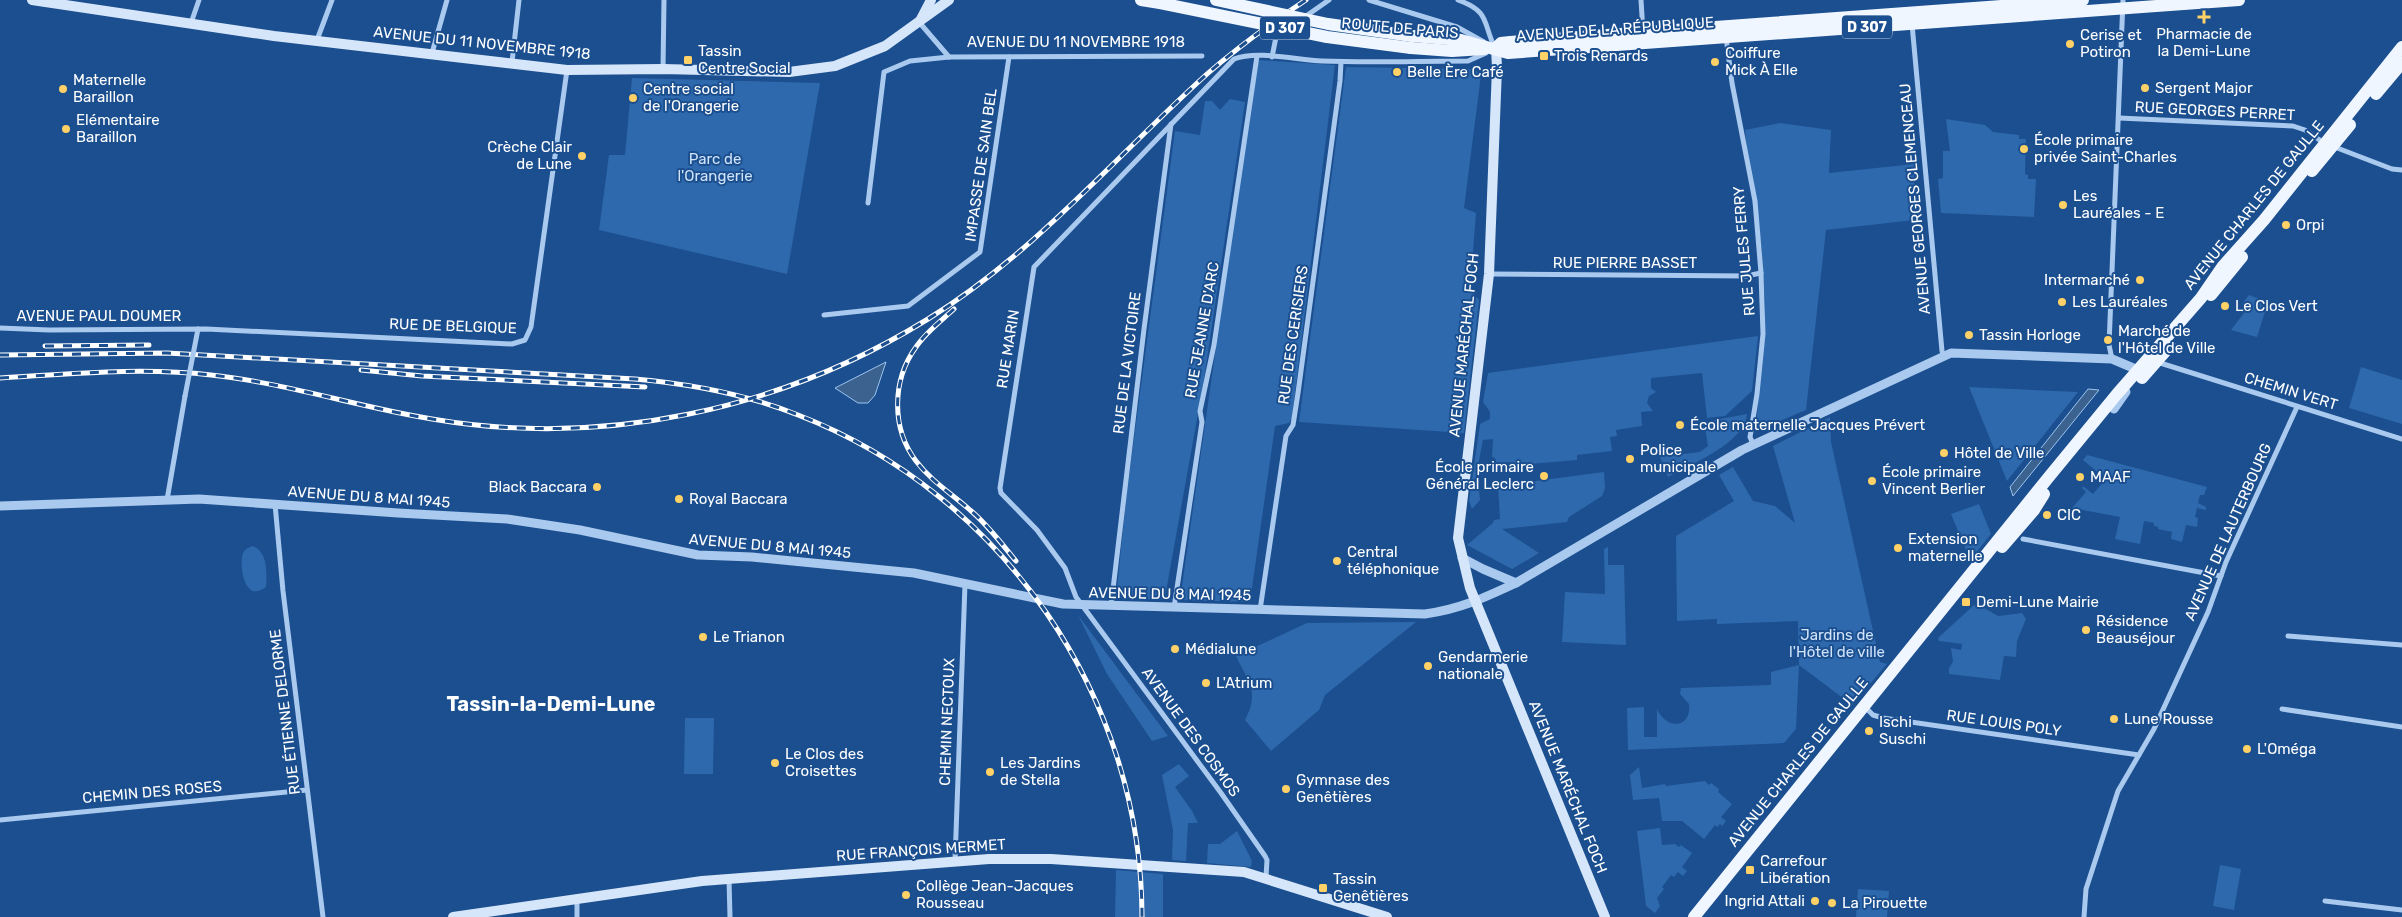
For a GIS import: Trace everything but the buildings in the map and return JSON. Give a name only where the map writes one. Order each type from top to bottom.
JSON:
[{"type":"main road","name":"AVENUE DU 11 NOVEMBRE 1918","points":[[32,0],[61,2],[191,24],[567,70],[663,69],[789,72],[835,66],[884,46],[949,0]]},
{"type":"main road","name":"AVENUE DU 11 NOVEMBRE 1918","points":[[919,21],[931,0]]},
{"type":"main road","name":"ROUTE DE PARIS","points":[[1141,0],[1327,37],[1412,42],[1461,40],[1496,48]]},
{"type":"main road","name":"ROUTE DE PARIS","points":[[1216,0],[1412,42]]},
{"type":"main road","name":"AVENUE DE LA RÉPUBLIQUE","points":[[1726,32],[1643,28],[1501,43],[1496,48],[1508,53],[1726,32],[1911,18],[2084,0]]},
{"type":"main road","name":"AVENUE DE LA RÉPUBLIQUE","points":[[1911,18],[2123,9],[2182,2],[2239,0]]},
{"type":"main road","name":"AVENUE CHARLES DE GAULLE","points":[[1694,917],[1866,709],[1882,694],[2018,537],[2026,521],[2053,482],[2114,409],[2164,361],[2402,47]]},
{"type":"main road","name":"AVENUE MARÉCHAL FOCH","points":[[1496,48],[1497,68],[1489,274],[1458,538],[1470,588],[1605,917]]},
{"type":"main road","name":"AVENUE CHARLES DE GAULLE","points":[[1704,917],[2041,487],[2138,370],[2201,298],[2223,266],[2402,63]]},
{"type":"main road","points":[[2018,537],[2013,531],[2041,487]]},
{"type":"main road","name":"RUE FRANÇOIS MERMET","points":[[453,917],[685,883],[955,861],[1050,859],[1232,870],[1266,877],[1387,917]]},
{"type":"street","points":[[191,24],[199,0]]},
{"type":"street","points":[[317,40],[332,0]]},
{"type":"street","points":[[432,53],[446,0]]},
{"type":"street","points":[[512,62],[519,0]]},
{"type":"street","points":[[663,69],[664,0]]},
{"type":"street","points":[[1272,57],[1276,37],[1329,0]]},
{"type":"street","points":[[1369,0],[1457,27],[1496,48]]},
{"type":"street","points":[[1458,0],[1480,11],[1487,23],[1488,33],[1496,48]]},
{"type":"street","points":[[1641,0],[1643,28]]},
{"type":"street","points":[[2123,9],[2110,336],[2112,359],[2138,370]]},
{"type":"street","name":"AVENUE GEORGES CLEMENCEAU","points":[[1911,18],[1942,352],[1944,356]]},
{"type":"street","name":"AVENUE DU 11 NOVEMBRE 1918","points":[[919,21],[949,57]]},
{"type":"street","name":"RUE JULES FERRY","points":[[1726,32],[1732,83],[1755,201],[1761,272],[1763,334],[1757,394],[1750,437],[1753,444]]},
{"type":"street","points":[[1257,56],[1341,62],[1468,61],[1496,48]]},
{"type":"street","name":"AVENUE DU 11 NOVEMBRE 1918","points":[[868,203],[884,72],[910,61],[949,57],[1202,56]]},
{"type":"street","name":"RUE MARIN","points":[[1082,606],[1076,597],[1064,568],[1037,530],[1001,493],[1000,488],[1034,267],[1234,59],[1241,56],[1257,56]]},
{"type":"street","name":"RUE JEANNE D'ARC","points":[[1174,608],[1202,422],[1200,411],[1214,344],[1257,56]]},
{"type":"street","name":"IMPASSE DE SAIN BEL","points":[[824,315],[908,306],[980,252],[1010,57]]},
{"type":"street","name":"RUE DES CERISIERS","points":[[1260,610],[1286,436],[1293,425],[1298,393],[1341,62]]},
{"type":"street","name":"RUE DE BELGIQUE","points":[[198,329],[289,334],[303,332],[383,336],[391,339],[512,344],[525,340],[532,319],[567,70]]},
{"type":"street","name":"RUE GEORGES PERRET","points":[[2119,118],[2293,126],[2305,130],[2329,145],[2402,170]]},
{"type":"street","name":"RUE DE LA VICTOIRE","points":[[1111,606],[1171,124]]},
{"type":"street","name":"RUE PIERRE BASSET","points":[[1489,274],[1746,276],[1761,272]]},
{"type":"street","points":[[2164,361],[2158,354],[2201,298]]},
{"type":"street","name":"AVENUE PAUL DOUMER","points":[[0,328],[49,330],[198,329]]},
{"type":"street","points":[[167,500],[198,329]]},
{"type":"street","name":"AVENUE DU 8 MAI 1945","points":[[0,506],[167,500],[233,500],[524,520],[698,555],[752,557],[914,573],[1054,603],[1082,606],[1425,614],[1454,610],[1477,602],[1516,583],[1753,444],[1951,353],[2112,359]]},
{"type":"street","points":[[2114,409],[2137,378],[2138,370],[2144,364],[2164,361]]},
{"type":"street","name":"CHEMIN VERT","points":[[2164,361],[2297,407],[2402,439]]},
{"type":"street","name":"AVENUE DE LAUTERBOURG","points":[[2084,917],[2086,889],[2118,791],[2139,756],[2208,612],[2221,576],[2297,407]]},
{"type":"street","name":"RUE ÉTIENNE DELORME","points":[[275,504],[323,917]]},
{"type":"street","points":[[2018,537],[2221,576]]},
{"type":"street","points":[[1462,558],[1482,569],[1516,583]]},
{"type":"street","name":"CHEMIN NECTOUX","points":[[955,861],[965,584]]},
{"type":"street","name":"AVENUE DES COSMOS","points":[[1082,606],[1265,856],[1267,860],[1266,877]]},
{"type":"street","points":[[2288,636],[2402,645]]},
{"type":"street","name":"RUE LOUIS POLY","points":[[1866,709],[1883,718],[2139,756]]},
{"type":"street","points":[[2282,709],[2402,727]]},
{"type":"street","name":"CHEMIN DES ROSES","points":[[0,820],[307,790]]},
{"type":"street","points":[[730,879],[730,917]]},
{"type":"street","points":[[576,917],[578,910],[577,899]]},
{"type":"street","points":[[2326,901],[2402,910]]},
{"type":"green space","points":[[1257,60],[1335,65],[1292,418],[1289,423],[1275,426],[1250,602],[1180,600]]},
{"type":"green space","points":[[1346,67],[1474,69],[1481,75],[1464,208],[1476,213],[1470,290],[1479,300],[1464,433],[1299,422]]},
{"type":"green space","name":"Parc de l'Orangerie","points":[[632,78],[820,83],[787,274],[599,230],[609,155],[625,155]]},
{"type":"green space","points":[[1230,99],[1245,102],[1203,386],[1165,597],[1174,600],[1116,598],[1127,491],[1175,131],[1200,135],[1205,101],[1212,101],[1220,110]]},
{"type":"green space","points":[[1946,119],[1985,125],[1993,132],[2019,135],[2019,139],[2026,139],[2025,174],[2028,175],[2028,179],[2036,179],[2034,217],[1941,213],[1938,179],[1943,178],[1943,151],[1950,151]]},
{"type":"green space","points":[[1780,123],[1831,130],[1829,173],[1914,164],[1914,220],[1826,230],[1806,410],[1756,431],[1765,302],[1761,244],[1752,201],[1745,130]]},
{"type":"green space","points":[[2249,295],[2268,302],[2257,337],[2231,330],[2247,309],[2242,304]]},
{"type":"green space","points":[[1758,336],[1752,391],[1725,416],[1707,418],[1702,373],[1651,378],[1651,388],[1656,392],[1649,396],[1647,403],[1653,411],[1641,412],[1642,426],[1616,430],[1617,436],[1610,437],[1612,451],[1577,455],[1577,460],[1519,465],[1519,468],[1510,469],[1510,462],[1496,463],[1495,458],[1492,457],[1493,439],[1483,440],[1477,471],[1480,500],[1472,509],[1469,501],[1480,424],[1490,419],[1490,412],[1483,402],[1488,373]]},
{"type":"green space","points":[[2361,367],[2402,380],[2402,424],[2349,408]]},
{"type":"green space","points":[[1969,387],[2078,392],[2007,481]]},
{"type":"green space","points":[[1747,414],[1744,424],[1727,443],[1703,459],[1668,477],[1660,457],[1700,452],[1708,446],[1704,422]]},
{"type":"green space","name":"Jardins de l'Hôtel de ville","points":[[1830,417],[1831,442],[1880,662],[1887,664],[1852,705],[1799,665],[1798,621],[1717,624],[1717,619],[1677,621],[1676,536],[1734,501],[1719,475],[1733,467],[1753,501],[1775,506],[1795,523],[1773,446]]},
{"type":"green space","points":[[2087,455],[2207,487],[2204,495],[2200,495],[2198,503],[2206,507],[2206,510],[2197,508],[2195,517],[2198,518],[2197,527],[2186,525],[2182,542],[2171,539],[2172,532],[2158,529],[2158,527],[2154,526],[2154,523],[2144,521],[2140,544],[2115,539],[2120,517],[2072,508],[2086,492],[2082,488],[2083,486],[2093,494],[2106,479],[2083,460]]},
{"type":"green space","points":[[1604,472],[1605,488],[1602,496],[1569,517],[1567,522],[1502,529],[1539,553],[1512,569],[1467,545],[1493,523],[1494,520],[1500,519],[1498,486]]},
{"type":"green space","points":[[1979,504],[1991,534],[1970,560],[1951,514]]},
{"type":"green space","points":[[252,546],[261,552],[265,563],[266,587],[258,591],[252,591],[248,587],[242,572],[243,553]]},
{"type":"green space","points":[[1608,547],[1608,565],[1624,565],[1626,645],[1562,642],[1565,592],[1605,594],[1604,549]]},
{"type":"green space","points":[[1974,605],[1981,606],[1998,616],[2022,613],[2026,619],[2017,641],[2016,657],[2004,656],[2000,680],[1949,674],[1949,668],[1953,662],[1951,648],[1961,650],[1962,644],[1939,641],[1938,638]]},
{"type":"green space","points":[[1078,615],[1168,736],[1152,741],[1107,674]]},
{"type":"green space","points":[[1416,622],[1325,695],[1319,710],[1271,751],[1245,720],[1252,701],[1252,694],[1251,687],[1236,656],[1307,623]]},
{"type":"green space","points":[[1799,665],[1796,729],[1784,743],[1628,750],[1627,708],[1644,707],[1644,737],[1657,737],[1657,709],[1666,721],[1672,723],[1678,724],[1687,718],[1689,704],[1680,694],[1681,688],[1771,685],[1771,672]]},
{"type":"green space","points":[[685,718],[714,718],[713,774],[684,774]]},
{"type":"green space","points":[[1179,764],[1189,776],[1175,787],[1198,823],[1188,823],[1186,861],[1172,860],[1173,830],[1162,775]]},
{"type":"green space","points":[[1639,767],[1642,788],[1705,781],[1709,785],[1711,783],[1732,804],[1721,817],[1726,821],[1722,826],[1720,824],[1717,827],[1715,825],[1704,839],[1682,821],[1662,821],[1659,798],[1633,800],[1630,775]]},
{"type":"green space","points":[[1660,828],[1662,845],[1675,844],[1679,847],[1681,845],[1692,853],[1682,867],[1687,871],[1683,876],[1678,872],[1674,877],[1671,875],[1662,887],[1664,889],[1657,898],[1660,906],[1655,913],[1646,906],[1637,831]]},
{"type":"green space","points":[[1237,831],[1252,861],[1251,867],[1207,863],[1208,844],[1220,844]]},
{"type":"green space","points":[[2220,865],[2241,869],[2234,910],[2213,906]]},
{"type":"green space","points":[[1116,870],[1163,874],[1163,917],[1115,917]]},
{"type":"green space","points":[[1858,889],[1889,891],[1887,917],[1856,917]]},
{"type":"shaded area","points":[[886,362],[875,395],[868,403],[858,403],[835,388]]},
{"type":"shaded area","points":[[2088,389],[2099,390],[2013,496],[2010,487]]},
{"type":"railway","points":[[0,378],[132,371],[211,375],[294,389],[404,414],[496,427],[561,428],[625,424],[689,414],[752,398],[813,377],[871,351],[928,319],[967,293],[1004,265],[1073,203],[1207,74],[1280,17],[1306,0]]},
{"type":"railway","points":[[954,309],[924,336],[908,360],[902,374],[898,404],[902,434],[908,448],[922,468],[983,522],[1016,561]]},
{"type":"railway","points":[[45,346],[149,345]]},
{"type":"railway","points":[[0,355],[167,353],[656,381],[718,391],[758,401],[798,415],[872,450],[938,496],[997,551],[1047,614],[1087,683],[1117,757],[1136,836],[1142,917]]},
{"type":"railway","points":[[361,370],[422,376],[645,387]]},
{"type":"place","name":"Pharmacie de la Demi-Lune","points":[[2204,17]]},
{"type":"place","name":"Cerise et Potiron","points":[[2070,44]]},
{"type":"place","name":"Trois Renards","points":[[1544,56]]},
{"type":"place","name":"Tassin Centre Social","points":[[688,60]]},
{"type":"place","name":"Coiffure Mick À Elle","points":[[1715,62]]},
{"type":"place","name":"Belle Ère Café","points":[[1397,72]]},
{"type":"place","name":"Sergent Major","points":[[2145,88]]},
{"type":"place","name":"Maternelle Baraillon","points":[[63,89]]},
{"type":"place","name":"Centre social de l'Orangerie","points":[[633,98]]},
{"type":"place","name":"Elémentaire Baraillon","points":[[66,129]]},
{"type":"place","name":"École primaire privée Saint-Charles","points":[[2024,149]]},
{"type":"place","name":"Crèche Clair de Lune","points":[[582,156]]},
{"type":"place","name":"Les Lauréales - E","points":[[2063,205]]},
{"type":"place","name":"Orpi","points":[[2286,225]]},
{"type":"place","name":"Intermarché","points":[[2140,280]]},
{"type":"place","name":"Les Lauréales","points":[[2062,302]]},
{"type":"place","name":"Le Clos Vert","points":[[2225,306]]},
{"type":"place","name":"Tassin Horloge","points":[[1969,335]]},
{"type":"place","name":"Marché de l'Hôtel de Ville","points":[[2108,340]]},
{"type":"place","name":"École maternelle Jacques Prévert","points":[[1680,425]]},
{"type":"place","name":"Hôtel de Ville","points":[[1944,453]]},
{"type":"place","name":"Police municipale","points":[[1630,459]]},
{"type":"place","name":"École primaire Général Leclerc","points":[[1544,476]]},
{"type":"place","name":"MAAF","points":[[2080,477]]},
{"type":"place","name":"École primaire Vincent Berlier","points":[[1872,481]]},
{"type":"place","name":"Black Baccara","points":[[597,487]]},
{"type":"place","name":"Royal Baccara","points":[[679,499]]},
{"type":"place","name":"CIC","points":[[2047,515]]},
{"type":"place","name":"Extension maternelle","points":[[1898,548]]},
{"type":"place","name":"Central téléphonique","points":[[1337,561]]},
{"type":"place","name":"Demi-Lune Mairie","points":[[1966,602]]},
{"type":"place","name":"Résidence Beauséjour","points":[[2086,630]]},
{"type":"place","name":"Le Trianon","points":[[703,637]]},
{"type":"place","name":"Médialune","points":[[1175,649]]},
{"type":"place","name":"Gendarmerie nationale","points":[[1428,666]]},
{"type":"place","name":"L'Atrium","points":[[1206,683]]},
{"type":"place","name":"Lune Rousse","points":[[2114,719]]},
{"type":"place","name":"Ischi Suschi","points":[[1869,731]]},
{"type":"place","name":"L'Oméga","points":[[2247,749]]},
{"type":"place","name":"Le Clos des Croisettes","points":[[775,763]]},
{"type":"place","name":"Les Jardins de Stella","points":[[990,772]]},
{"type":"place","name":"Gymnase des Genêtières","points":[[1286,789]]},
{"type":"place","name":"Carrefour Libération","points":[[1750,870]]},
{"type":"place","name":"Tassin Genêtières","points":[[1323,888]]},
{"type":"place","name":"Collège Jean-Jacques Rousseau","points":[[906,895]]},
{"type":"place","name":"Ingrid Attali","points":[[1815,901]]},
{"type":"place","name":"La Pirouette","points":[[1832,903]]},
{"type":"district","name":"Tassin-la-Demi-Lune","points":[[551,704]]}]
